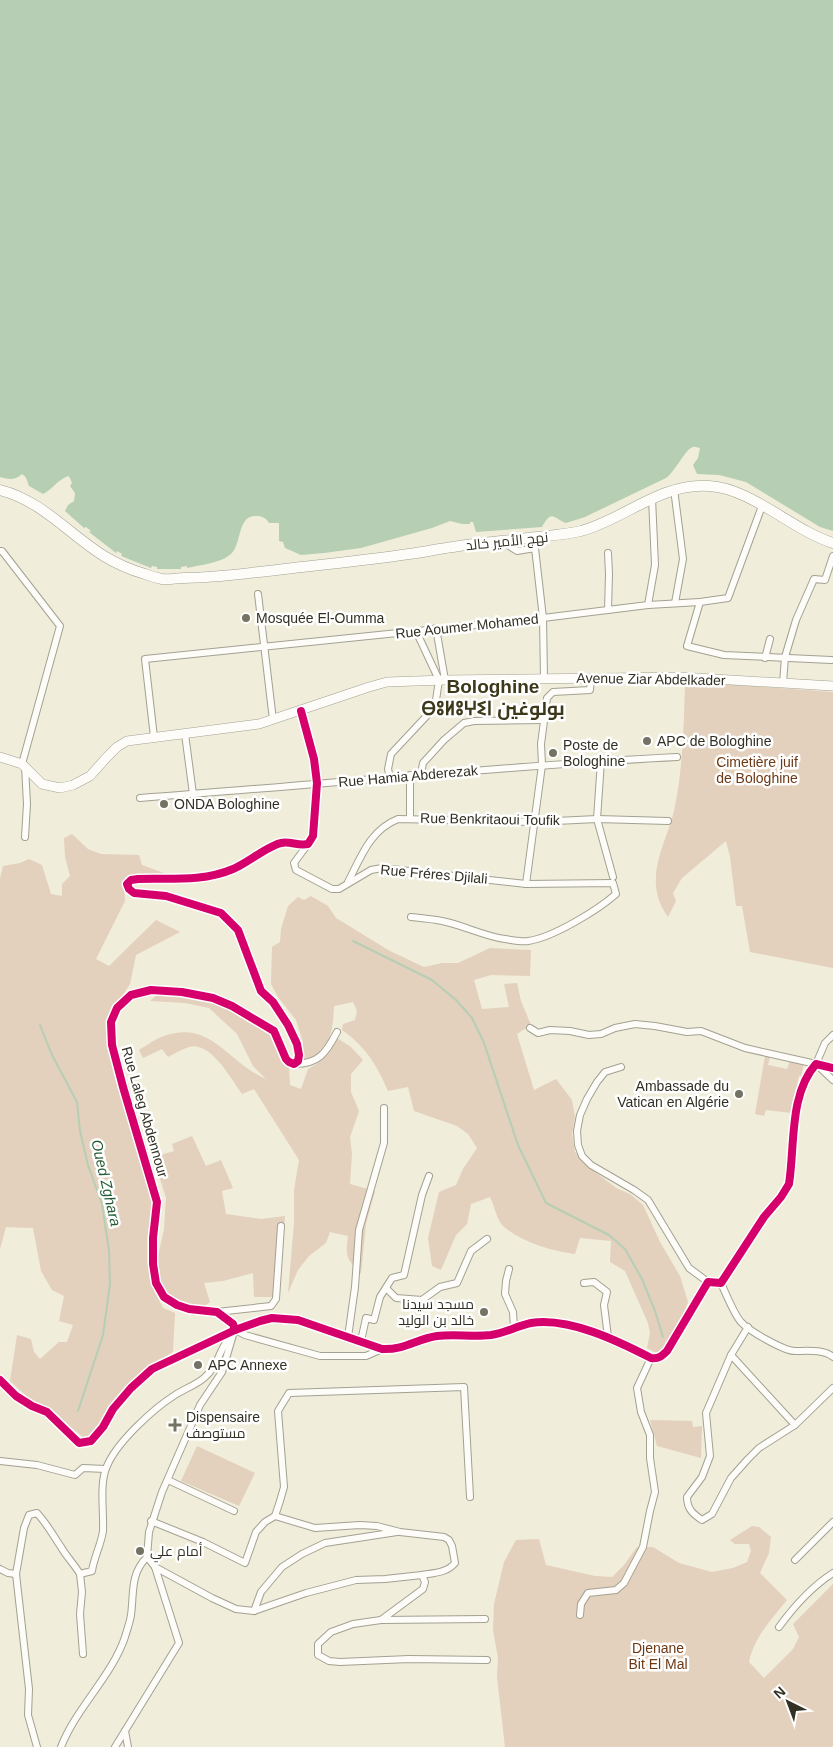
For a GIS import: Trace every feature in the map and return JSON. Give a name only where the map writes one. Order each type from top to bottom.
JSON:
[{"type":"main road","name":"نهج الأمير خالد","points":[[0,490],[28,501],[104,556],[129,569],[160,579],[199,578],[256,572],[558,535],[581,530],[608,520],[674,489],[692,486],[712,486],[730,490],[747,497],[822,540],[833,543]]},
{"type":"main road","name":"Avenue Ziar Abdelkader","points":[[23,765],[42,784],[60,788],[73,785],[90,776],[107,757],[127,741],[242,726],[273,720],[369,686],[387,682],[681,677],[833,686]]},
{"type":"main road","points":[[0,757],[23,765]]},
{"type":"street","points":[[674,489],[683,559],[675,602]]},
{"type":"street","points":[[648,605],[655,565],[652,498]]},
{"type":"street","name":"Rue Aoumer Mohamed","points":[[154,737],[145,659],[544,618],[675,602],[700,602],[728,598],[762,506]]},
{"type":"street","points":[[502,541],[517,551],[535,548],[544,618],[544,679]]},
{"type":"street","points":[[1,551],[60,626],[23,765],[27,804],[25,837]]},
{"type":"street","points":[[608,553],[608,610]]},
{"type":"street","points":[[783,683],[785,657],[796,620],[814,579],[825,580],[833,556]]},
{"type":"street","points":[[258,594],[273,720]]},
{"type":"street","points":[[700,602],[687,646],[724,655],[831,660]]},
{"type":"street","points":[[390,778],[388,769],[391,754],[435,707],[442,680],[436,628]]},
{"type":"street","points":[[416,631],[442,680]]},
{"type":"street","points":[[765,658],[770,639]]},
{"type":"street","points":[[526,884],[542,765],[541,744],[547,698],[553,692],[590,690],[591,678]]},
{"type":"street","points":[[294,1064],[298,1061],[299,1056],[297,1044],[288,1025],[273,1002],[261,991],[238,930],[221,913],[166,896],[134,893],[127,884],[131,880],[138,879],[178,879],[209,876],[233,869],[281,843],[301,846],[308,844],[313,836],[317,783],[314,759],[300,711]]},
{"type":"street","points":[[421,774],[423,763],[444,740],[464,723],[474,721],[544,720]]},
{"type":"street","points":[[185,734],[194,794]]},
{"type":"street","name":"Rue Hamia Abderezak","points":[[140,798],[421,774],[678,757]]},
{"type":"street","points":[[411,917],[443,921],[506,940],[528,941],[566,926],[608,901],[616,894],[597,819],[601,761]]},
{"type":"street","points":[[410,775],[410,818]]},
{"type":"street","name":"Rue Benkritaoui Toufik","points":[[347,883],[367,845],[377,832],[386,824],[398,819],[535,822],[597,819],[668,821]]},
{"type":"street","name":"Rue Fréres Djilali","points":[[308,844],[294,863],[296,870],[332,889],[339,889],[371,870],[382,868],[526,884],[613,880]]},
{"type":"street","name":"Rue Laleg Abdennour","points":[[217,1312],[189,1309],[176,1305],[164,1297],[156,1283],[152,1264],[157,1202],[112,1045],[111,1022],[117,1008],[131,995],[137,993],[151,990],[182,992],[212,998],[232,1006],[274,1030],[286,1058],[294,1064]]},
{"type":"street","points":[[530,1028],[538,1033],[550,1030],[570,1031],[589,1035],[601,1034],[615,1028],[635,1024],[686,1032],[701,1031],[745,1048],[814,1067],[833,1068]]},
{"type":"street","points":[[294,1064],[307,1064],[318,1059],[330,1047],[337,1032]]},
{"type":"street","points":[[721,1284],[764,1217],[789,1184],[799,1092],[814,1067],[825,1043],[833,1035]]},
{"type":"street","points":[[621,1067],[605,1072],[597,1082],[580,1114],[577,1131],[578,1145],[582,1156],[590,1165],[648,1200],[689,1268],[708,1282],[721,1284]]},
{"type":"street","points":[[814,1067],[833,1080]]},
{"type":"street","points":[[348,1337],[355,1287],[359,1230],[384,1143],[384,1108]]},
{"type":"street","points":[[360,1341],[366,1318],[374,1320],[380,1297],[392,1278],[404,1275],[422,1194],[429,1176]]},
{"type":"street","points":[[217,1312],[271,1306],[274,1303],[276,1299],[281,1226]]},
{"type":"street","points":[[386,1288],[396,1298],[422,1300],[440,1287],[457,1283],[471,1251],[487,1239]]},
{"type":"street","points":[[509,1269],[505,1294],[513,1312],[514,1328]]},
{"type":"street","points":[[584,1283],[594,1282],[607,1292],[604,1305],[608,1337]]},
{"type":"street","points":[[0,1380],[16,1396],[32,1406],[47,1412],[80,1443],[91,1441],[103,1427],[113,1409],[131,1388],[152,1369],[260,1320],[282,1318],[298,1320],[382,1349],[393,1350],[439,1336],[489,1335],[532,1323],[550,1322],[608,1337],[656,1359],[667,1351],[708,1282]]},
{"type":"street","points":[[721,1284],[740,1322],[784,1350],[819,1352],[833,1357]]},
{"type":"street","points":[[61,1747],[87,1700],[120,1652],[131,1617],[133,1582],[138,1568],[147,1557],[152,1521],[187,1430],[200,1404],[222,1372],[235,1330],[233,1324],[217,1312]]},
{"type":"street","points":[[748,1327],[731,1354],[706,1413],[710,1456],[702,1477],[687,1497],[690,1511],[702,1520],[712,1514],[736,1472],[759,1448],[795,1425],[833,1388]]},
{"type":"street","points":[[235,1330],[245,1335],[320,1356],[366,1356],[382,1349]]},
{"type":"street","points":[[80,1574],[92,1571],[94,1558],[99,1548],[102,1532],[105,1469],[108,1462],[141,1423],[174,1396],[203,1379],[215,1367],[224,1346],[235,1330]]},
{"type":"street","points":[[731,1354],[795,1425]]},
{"type":"street","points":[[580,1615],[582,1604],[588,1593],[616,1590],[624,1583],[643,1547],[655,1492],[650,1458],[650,1435],[641,1412],[637,1388],[651,1358]]},
{"type":"street","points":[[152,1521],[203,1542],[244,1562],[256,1532],[265,1522],[275,1516],[284,1487],[278,1411],[289,1393],[464,1387],[470,1497]]},
{"type":"street","points":[[0,1461],[37,1465],[75,1475],[83,1468],[105,1469]]},
{"type":"street","points":[[168,1480],[234,1511]]},
{"type":"street","points":[[37,1747],[28,1715],[28,1689],[16,1574],[24,1528],[29,1515],[37,1513],[50,1528],[80,1574],[83,1654]]},
{"type":"street","points":[[155,1567],[236,1609],[254,1611],[306,1593],[356,1580],[422,1575],[451,1568],[454,1563],[452,1546],[449,1540],[444,1537],[400,1532],[377,1526],[360,1525],[315,1528],[275,1516]]},
{"type":"street","points":[[795,1560],[833,1522]]},
{"type":"street","points":[[254,1611],[261,1592],[282,1566],[302,1554],[325,1543],[400,1532]]},
{"type":"street","points":[[115,1747],[179,1643],[155,1567],[147,1557]]},
{"type":"street","points":[[0,1569],[16,1574]]},
{"type":"street","points":[[779,1626],[818,1582],[833,1573]]},
{"type":"street","points":[[381,1620],[423,1589],[425,1582],[422,1575]]},
{"type":"street","points":[[485,1619],[381,1620],[353,1624],[331,1632],[318,1644],[318,1655],[329,1661],[340,1662],[416,1659],[487,1660]]},
{"type":"street","points":[[125,1731],[128,1747]]},
{"type":"green space","name":"Cimetière juif de Bologhine","points":[[685,681],[833,692],[833,968],[750,952],[742,906],[736,906],[730,857],[726,841],[682,878],[673,893],[676,901],[668,917],[661,906],[658,898],[656,875],[659,857],[674,811],[677,795],[682,746]]},
{"type":"green space","points":[[72,834],[88,849],[101,854],[139,855],[142,865],[164,873],[169,877],[140,876],[124,884],[125,901],[96,959],[109,966],[156,920],[180,932],[136,955],[130,984],[109,1016],[106,1030],[154,1207],[150,1263],[153,1288],[163,1308],[175,1313],[173,1352],[142,1371],[110,1405],[93,1436],[84,1438],[55,1414],[34,1403],[10,1381],[17,1335],[31,1339],[34,1352],[40,1359],[59,1342],[67,1342],[73,1325],[59,1321],[64,1296],[52,1290],[41,1271],[33,1228],[6,1227],[0,1249],[0,879],[3,866],[20,863],[29,859],[42,865],[51,894],[62,896],[62,884],[70,876],[65,857],[64,838]]},
{"type":"green space","points":[[311,896],[328,906],[336,918],[390,951],[424,967],[442,963],[458,963],[490,948],[531,950],[530,976],[491,975],[474,980],[482,1009],[509,1007],[504,984],[517,983],[521,1001],[531,1025],[517,1034],[534,1090],[556,1079],[572,1100],[575,1117],[572,1134],[575,1152],[590,1168],[616,1188],[630,1194],[643,1205],[660,1242],[680,1276],[688,1302],[679,1328],[668,1349],[658,1354],[647,1348],[650,1333],[648,1323],[625,1271],[610,1262],[611,1241],[580,1238],[575,1254],[537,1245],[518,1237],[503,1226],[490,1197],[471,1204],[467,1224],[456,1235],[441,1270],[432,1266],[428,1238],[439,1192],[456,1185],[463,1169],[477,1148],[468,1134],[457,1126],[414,1111],[408,1087],[388,1091],[364,1049],[342,1030],[343,1024],[355,1020],[357,1011],[353,1002],[334,1006],[333,1023],[329,1040],[325,1047],[320,1053],[303,1059],[303,1042],[296,1020],[278,997],[271,984],[272,947],[280,942],[281,929],[288,906],[298,897],[304,900]]},
{"type":"green space","points":[[157,995],[230,1003],[245,1017],[277,1040],[289,1068],[290,1085],[301,1089],[308,1069],[325,1056],[337,1038],[351,1047],[363,1060],[351,1074],[351,1092],[359,1111],[350,1137],[352,1154],[350,1184],[375,1191],[366,1224],[361,1274],[348,1258],[348,1236],[330,1232],[326,1243],[309,1256],[298,1270],[288,1293],[294,1223],[294,1190],[299,1160],[254,1089],[242,1094],[213,1055],[197,1047],[189,1047],[168,1057],[162,1049],[143,1058],[139,1050],[164,1036],[180,1032],[194,1033],[218,1045],[253,1072],[266,1079],[253,1066],[237,1034],[209,1008],[185,1003],[150,1001]]},
{"type":"green space","points":[[765,1056],[770,1057],[768,1065],[787,1069],[790,1061],[804,1064],[801,1076],[799,1076],[791,1113],[766,1110],[764,1116],[755,1114]]},
{"type":"green space","points":[[192,1136],[206,1166],[221,1160],[233,1188],[222,1191],[226,1214],[261,1219],[285,1216],[278,1297],[254,1297],[253,1273],[223,1281],[204,1283],[210,1302],[202,1308],[187,1305],[165,1295],[158,1280],[157,1261],[164,1229],[166,1198],[153,1157],[174,1151],[172,1144]]},
{"type":"green space","points":[[650,1420],[692,1421],[693,1427],[702,1426],[701,1458],[657,1446]]},
{"type":"green space","points":[[197,1446],[255,1473],[239,1506],[181,1481]]},
{"type":"green space","name":"Djenane Bit El Mal","points":[[752,1526],[759,1527],[771,1537],[769,1553],[760,1573],[787,1600],[759,1636],[751,1653],[749,1662],[764,1678],[793,1649],[799,1637],[793,1624],[833,1584],[833,1746],[505,1747],[497,1677],[498,1658],[493,1630],[494,1604],[504,1562],[516,1540],[539,1539],[546,1565],[595,1576],[612,1577],[624,1565],[637,1547],[653,1547],[679,1563],[712,1572],[733,1568],[747,1562],[751,1551],[749,1544],[735,1544],[730,1540]]},
{"type":"shaded area","points":[[0,0],[833,0],[833,531],[820,527],[746,482],[719,475],[697,474],[693,465],[698,458],[700,448],[694,447],[687,451],[666,478],[585,517],[566,523],[553,516],[545,521],[542,527],[476,532],[473,522],[462,524],[450,521],[361,548],[301,555],[285,548],[283,542],[279,541],[279,523],[269,523],[261,516],[257,516],[246,520],[231,554],[222,560],[187,568],[187,566],[181,567],[181,569],[157,569],[157,567],[152,566],[151,568],[121,556],[122,554],[117,551],[116,553],[65,511],[68,505],[74,501],[75,493],[70,486],[72,483],[68,476],[43,494],[29,486],[22,474],[14,479],[0,477]]},
{"type":"waterway","points":[[353,941],[432,980],[456,1000],[472,1018],[484,1043],[518,1145],[546,1203],[609,1235],[625,1249],[642,1279],[663,1337]]},
{"type":"waterway","name":"Oued Zghara","points":[[40,1025],[52,1055],[77,1102],[80,1131],[88,1165],[102,1204],[109,1251],[110,1284],[103,1335],[78,1411]]},
{"type":"cycle path","points":[[235,1330],[233,1324],[217,1312],[189,1309],[177,1305],[164,1297],[156,1283],[153,1264],[153,1238],[157,1202],[112,1045],[111,1022],[117,1008],[131,995],[151,990],[182,992],[213,998],[232,1006],[274,1031],[286,1059],[294,1064],[298,1061],[297,1044],[288,1025],[273,1002],[261,991],[238,930],[221,913],[166,896],[134,893],[127,884],[131,880],[138,879],[210,876],[238,867],[276,844],[308,844],[313,836],[317,783],[314,759],[301,711]]},
{"type":"cycle path","points":[[0,1380],[16,1396],[32,1406],[47,1412],[79,1443],[91,1441],[103,1427],[113,1409],[131,1388],[152,1369],[235,1330],[272,1318],[298,1320],[382,1349],[397,1348],[437,1336],[491,1335],[531,1323],[546,1322],[577,1327],[593,1332],[651,1358],[658,1358],[667,1351],[708,1282],[721,1283],[764,1217],[789,1184],[797,1105],[801,1090],[807,1076],[816,1064],[833,1068]]},
{"type":"place","name":"Mosquée El-Oumma","points":[[246,618]]},
{"type":"place","name":"APC de Bologhine","points":[[647,741]]},
{"type":"place","name":"Poste de Bologhine","points":[[553,753]]},
{"type":"place","name":"ONDA Bologhine","points":[[164,804]]},
{"type":"place","name":"Ambassade du Vatican en Algérie","points":[[739,1094]]},
{"type":"place","name":"مسجد سيدنا خالد بن الوليد","points":[[484,1312]]},
{"type":"place","name":"APC Annexe","points":[[198,1365]]},
{"type":"place","name":"Dispensaire مستوصف","points":[[175,1425]]},
{"type":"place","name":"أمام علي","points":[[140,1551]]},
{"type":"district","name":"Bologhine ⴱⵓⵍⵓⵖⵉⵏ بولوغين","points":[[493,697]]}]
